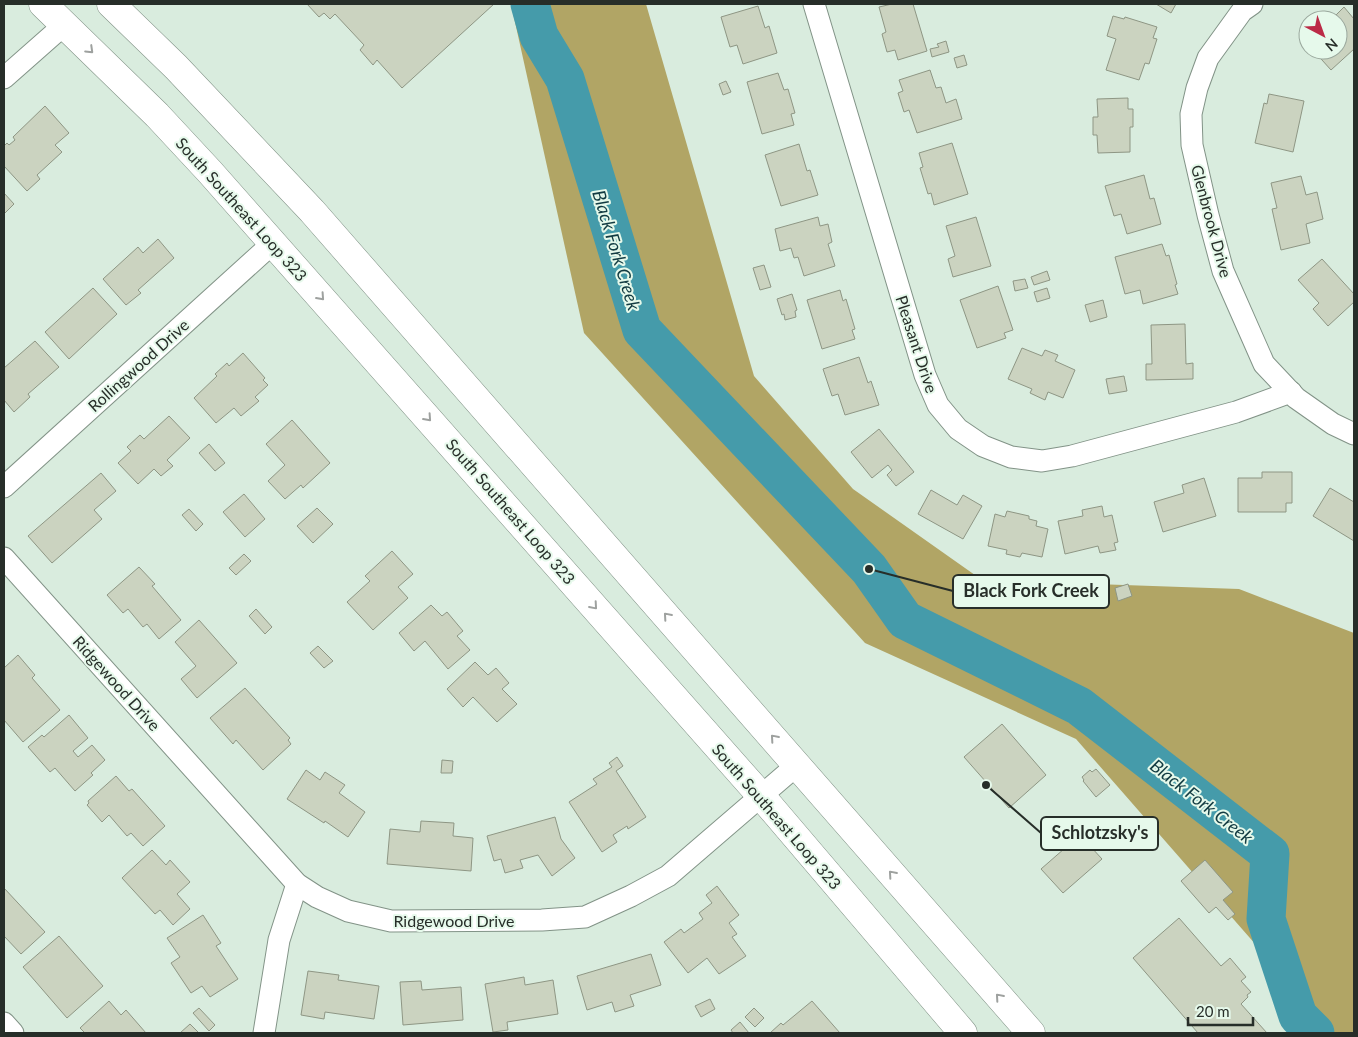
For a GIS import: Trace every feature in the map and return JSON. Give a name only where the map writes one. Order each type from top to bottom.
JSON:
[{"type":"highway","name":"South Southeast Loop 323","points":[[43,4],[157,115],[273,243],[762,797],[958,1032]]},
{"type":"highway","points":[[111,4],[176,67],[312,211],[1031,1033]]},
{"type":"street","name":"Pleasant Drive","points":[[814,4],[925,375],[938,405],[958,429],[983,446],[1011,457],[1042,461],[1072,456],[1236,412],[1291,392]]},
{"type":"street","name":"Glenbrook Drive","points":[[1252,4],[1242,12],[1208,58],[1197,88],[1191,114],[1192,145],[1223,271],[1264,364],[1291,392],[1333,424],[1354,434]]},
{"type":"street","points":[[4,78],[64,25]]},
{"type":"street","name":"Rollingwood Drive","points":[[4,487],[273,243]]},
{"type":"street","name":"Ridgewood Drive","points":[[4,558],[297,884],[317,897],[348,911],[391,920],[542,920],[585,917],[631,896],[668,876],[797,765]]},
{"type":"street","points":[[264,1033],[279,940],[297,884]]},
{"type":"street","points":[[4,1023],[13,1033]]},
{"type":"shaded area","points":[[511,4],[646,4],[754,376],[853,489],[982,580],[1239,589],[1354,633],[1354,1033],[1333,1033],[1076,739],[865,643],[584,333]]},
{"type":"building","points":[[307,4],[494,4],[402,88],[377,60],[373,65],[360,50],[364,45],[335,14],[330,19],[324,13],[319,17]]},
{"type":"building","points":[[892,4],[913,4],[927,51],[898,60],[895,50],[887,52],[882,34],[886,32],[879,7]]},
{"type":"building","points":[[1156,4],[1176,4],[1171,13]]},
{"type":"building","points":[[758,6],[765,28],[769,26],[777,53],[743,64],[737,45],[730,47],[721,17]]},
{"type":"building","points":[[1348,12],[1354,19],[1354,49],[1348,54]]},
{"type":"building","points":[[1113,16],[1124,19],[1125,17],[1157,27],[1153,38],[1157,39],[1149,64],[1145,63],[1139,80],[1106,70],[1116,39],[1107,36]]},
{"type":"building","points":[[946,41],[949,52],[932,57],[930,49],[939,47],[937,44]]},
{"type":"building","points":[[964,55],[967,65],[957,68],[954,58]]},
{"type":"building","points":[[1322,60],[1342,60],[1331,70]]},
{"type":"building","points":[[930,70],[936,88],[941,87],[946,103],[956,99],[962,119],[917,133],[909,110],[904,112],[898,93],[903,91],[899,80]]},
{"type":"building","points":[[778,73],[784,90],[788,89],[795,113],[791,114],[794,125],[762,134],[747,82]]},
{"type":"building","points":[[726,81],[731,92],[723,95],[719,84]]},
{"type":"building","points":[[1269,94],[1304,101],[1293,152],[1255,143],[1264,103],[1267,104]]},
{"type":"building","points":[[1128,98],[1128,109],[1133,109],[1133,127],[1130,127],[1130,152],[1098,153],[1097,135],[1093,135],[1093,117],[1098,117],[1097,99]]},
{"type":"building","points":[[45,106],[69,133],[55,145],[62,152],[37,175],[40,179],[27,191],[4,166],[4,146],[7,143],[9,145],[15,140],[13,137]]},
{"type":"building","points":[[952,143],[968,194],[934,205],[931,193],[928,194],[920,168],[923,167],[919,153]]},
{"type":"building","points":[[799,144],[807,171],[810,170],[818,195],[781,206],[765,155]]},
{"type":"building","points":[[1144,175],[1150,199],[1154,198],[1161,224],[1127,234],[1121,214],[1114,216],[1105,186]]},
{"type":"building","points":[[1301,176],[1306,195],[1317,192],[1323,219],[1306,224],[1310,243],[1281,250],[1272,209],[1277,208],[1271,183]]},
{"type":"building","points":[[4,193],[14,204],[4,214]]},
{"type":"building","points":[[818,217],[820,226],[828,224],[832,242],[828,244],[835,266],[804,276],[798,257],[794,258],[791,248],[780,251],[775,229]]},
{"type":"building","points":[[976,217],[991,266],[953,277],[948,259],[955,256],[946,226]]},
{"type":"building","points":[[158,239],[174,258],[138,290],[141,293],[126,305],[103,279],[138,247],[143,253]]},
{"type":"building","points":[[1162,244],[1166,256],[1169,255],[1178,294],[1143,304],[1140,290],[1125,294],[1115,257]]},
{"type":"building","points":[[1322,259],[1354,294],[1354,302],[1328,326],[1313,309],[1319,303],[1298,280]]},
{"type":"building","points":[[764,265],[771,287],[760,290],[753,268]]},
{"type":"building","points":[[1047,271],[1050,280],[1034,285],[1031,277]]},
{"type":"building","points":[[1025,279],[1028,288],[1015,291],[1013,281]]},
{"type":"building","points":[[998,286],[1013,330],[1004,333],[1006,338],[977,348],[960,300]]},
{"type":"building","points":[[93,288],[117,314],[69,359],[45,332]]},
{"type":"building","points":[[1047,288],[1050,298],[1037,302],[1034,292]]},
{"type":"building","points":[[840,290],[843,301],[846,299],[855,329],[852,330],[855,339],[822,349],[807,300]]},
{"type":"building","points":[[792,294],[797,310],[795,311],[796,317],[785,320],[777,299]]},
{"type":"building","points":[[1103,300],[1107,317],[1090,322],[1085,305]]},
{"type":"building","points":[[1185,324],[1186,364],[1193,363],[1193,379],[1146,380],[1146,364],[1152,364],[1151,325]]},
{"type":"building","points":[[35,341],[59,367],[28,394],[30,397],[14,412],[4,400],[4,368]]},
{"type":"building","points":[[1022,348],[1042,356],[1045,350],[1058,355],[1055,361],[1075,370],[1063,398],[1048,392],[1045,400],[1030,393],[1032,389],[1008,379]]},
{"type":"building","points":[[243,353],[265,378],[263,380],[268,385],[255,397],[259,401],[241,416],[234,408],[216,423],[194,398],[217,376],[215,374],[227,363],[229,366]]},
{"type":"building","points":[[859,357],[868,383],[871,381],[879,405],[845,415],[838,394],[832,396],[823,369]]},
{"type":"building","points":[[1124,376],[1127,391],[1109,394],[1106,379]]},
{"type":"building","points":[[169,416],[190,438],[167,460],[173,466],[161,476],[154,469],[138,484],[118,463],[131,451],[127,447],[140,435],[144,439]]},
{"type":"building","points":[[292,420],[330,463],[303,488],[301,485],[285,499],[268,481],[285,465],[266,444]]},
{"type":"building","points":[[879,429],[914,472],[896,486],[887,475],[892,470],[888,465],[872,478],[851,452]]},
{"type":"building","points":[[209,444],[225,463],[215,471],[199,453]]},
{"type":"building","points":[[1262,472],[1292,472],[1292,503],[1286,503],[1286,512],[1238,512],[1238,478],[1262,478]]},
{"type":"building","points":[[101,473],[116,491],[94,510],[102,519],[52,563],[28,536]]},
{"type":"building","points":[[1204,478],[1216,516],[1163,532],[1154,502],[1184,493],[1182,485]]},
{"type":"building","points":[[1330,488],[1354,502],[1354,541],[1313,516]]},
{"type":"building","points":[[931,490],[957,505],[963,495],[982,506],[963,539],[918,514]]},
{"type":"building","points":[[244,494],[265,519],[245,537],[223,512]]},
{"type":"building","points":[[1102,506],[1104,517],[1112,515],[1118,542],[1114,543],[1116,550],[1100,553],[1098,546],[1065,554],[1058,521],[1083,516],[1082,510]]},
{"type":"building","points":[[317,508],[333,524],[313,543],[297,526]]},
{"type":"building","points":[[189,509],[203,524],[196,531],[182,515]]},
{"type":"building","points":[[1007,511],[1029,516],[1029,519],[1037,521],[1036,526],[1048,529],[1042,557],[1022,553],[1020,557],[1006,554],[1007,550],[988,546],[995,514],[1005,517]]},
{"type":"building","points":[[392,551],[413,574],[398,587],[408,598],[373,630],[347,602],[370,581],[365,576]]},
{"type":"building","points":[[244,554],[251,561],[236,575],[229,568]]},
{"type":"building","points":[[139,567],[155,584],[152,586],[181,620],[159,639],[147,624],[143,627],[128,609],[123,613],[107,595]]},
{"type":"building","points":[[1128,584],[1132,596],[1118,601],[1115,588]]},
{"type":"building","points":[[431,605],[442,616],[447,612],[463,631],[457,636],[470,650],[448,669],[425,641],[414,651],[399,633]]},
{"type":"building","points":[[256,609],[272,627],[265,634],[249,616]]},
{"type":"building","points":[[199,620],[237,663],[197,698],[181,679],[196,666],[175,642]]},
{"type":"building","points":[[318,646],[333,661],[324,668],[310,653]]},
{"type":"building","points":[[18,655],[35,675],[32,678],[60,710],[23,742],[4,720],[4,668]]},
{"type":"building","points":[[475,662],[488,675],[496,668],[509,683],[502,689],[517,704],[497,722],[473,697],[463,707],[447,689]]},
{"type":"building","points":[[245,688],[290,738],[288,740],[291,744],[263,770],[236,740],[233,744],[210,718]]},
{"type":"building","points":[[69,715],[88,738],[73,751],[78,757],[92,745],[105,760],[91,773],[93,775],[75,791],[55,768],[50,772],[28,747],[42,735],[44,737]]},
{"type":"building","points":[[1002,724],[1046,775],[1009,808],[964,757]]},
{"type":"building","points":[[617,757],[623,766],[616,771],[646,817],[628,829],[627,826],[613,835],[617,842],[602,852],[569,802],[597,784],[593,779],[612,767],[609,763]]},
{"type":"building","points":[[442,760],[453,761],[452,773],[441,773]]},
{"type":"building","points":[[1096,769],[1110,785],[1096,797],[1082,777],[1090,770],[1092,772]]},
{"type":"building","points":[[306,770],[320,780],[325,772],[345,785],[339,793],[365,812],[348,837],[287,799]]},
{"type":"building","points":[[116,776],[129,791],[132,789],[165,826],[143,846],[131,833],[127,836],[109,815],[102,822],[87,805],[88,801]]},
{"type":"building","points":[[555,817],[561,839],[575,858],[552,876],[538,855],[520,860],[523,868],[505,873],[501,859],[494,861],[487,836]]},
{"type":"building","points":[[421,821],[454,823],[453,836],[473,838],[471,871],[387,864],[390,829],[420,832]]},
{"type":"building","points":[[1080,835],[1102,859],[1063,893],[1041,869]]},
{"type":"building","points":[[152,850],[166,865],[170,860],[190,882],[177,894],[190,909],[173,925],[160,910],[155,914],[122,878]]},
{"type":"building","points":[[1205,860],[1233,892],[1223,900],[1235,914],[1228,920],[1216,907],[1209,913],[1181,881]]},
{"type":"building","points":[[717,886],[739,915],[729,923],[737,934],[732,937],[746,956],[719,974],[707,958],[688,973],[664,942],[681,929],[684,933],[703,919],[699,913],[712,903],[706,895]]},
{"type":"building","points":[[4,888],[45,932],[21,954],[4,936]]},
{"type":"building","points":[[203,915],[221,943],[216,946],[238,979],[210,997],[202,986],[191,993],[171,963],[180,957],[167,938]]},
{"type":"building","points":[[1179,918],[1221,966],[1230,958],[1246,977],[1241,981],[1251,992],[1241,1004],[1267,1033],[1198,1033],[1133,958]]},
{"type":"building","points":[[59,936],[103,986],[67,1018],[23,967]]},
{"type":"building","points":[[651,954],[661,985],[630,995],[634,1006],[615,1012],[612,1002],[587,1010],[577,976]]},
{"type":"building","points":[[308,971],[339,975],[338,980],[379,986],[374,1019],[325,1012],[324,1019],[301,1015]]},
{"type":"building","points":[[524,977],[525,985],[553,980],[558,1014],[507,1022],[508,1030],[493,1032],[485,984]]},
{"type":"building","points":[[421,981],[422,990],[461,987],[463,1020],[403,1025],[400,982]]},
{"type":"building","points":[[710,999],[715,1009],[701,1017],[695,1006]]},
{"type":"building","points":[[109,1001],[121,1015],[126,1010],[146,1033],[85,1033],[80,1028]]},
{"type":"building","points":[[812,1001],[840,1033],[770,1033],[781,1023],[783,1025]]},
{"type":"building","points":[[199,1008],[215,1025],[209,1031],[193,1013]]},
{"type":"building","points":[[754,1008],[764,1018],[755,1027],[745,1017]]},
{"type":"building","points":[[740,1022],[749,1033],[733,1033],[731,1030]]},
{"type":"building","points":[[190,1024],[199,1033],[180,1033]]},
{"type":"waterway","name":"Black Fork Creek","points":[[530,4],[539,36],[565,79],[642,330],[869,569],[905,620],[1079,706],[1270,854],[1266,919],[1298,1016],[1315,1033]]},
{"type":"place","name":"Black Fork Creek","points":[[869,569]]},
{"type":"place","name":"Schlotzsky's","points":[[986,785]]}]
